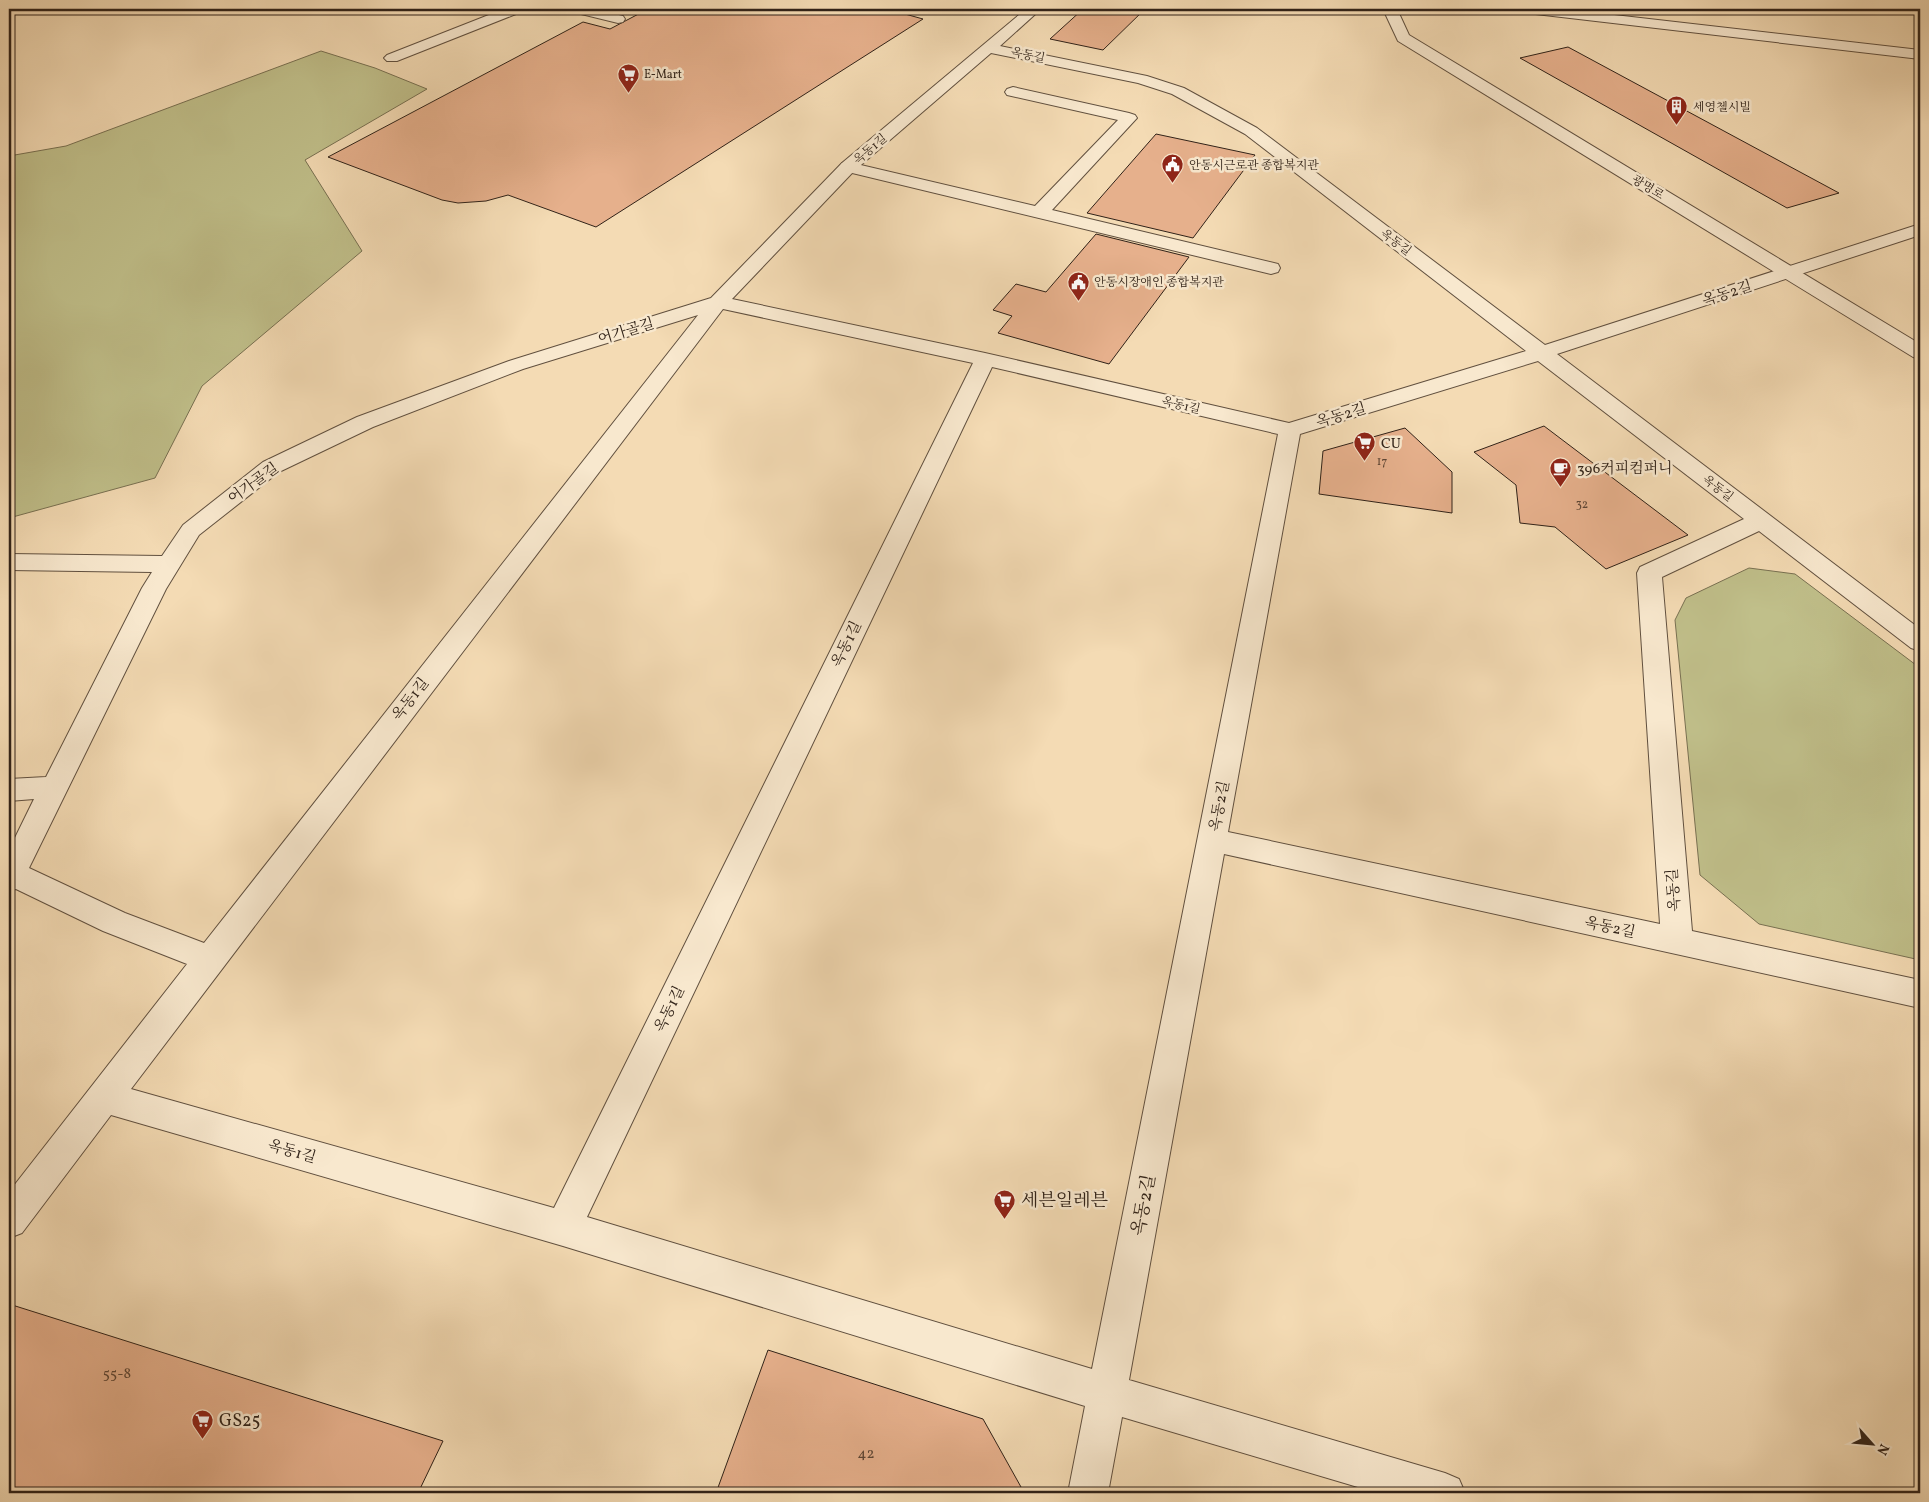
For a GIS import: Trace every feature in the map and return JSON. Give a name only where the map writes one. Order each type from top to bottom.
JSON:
[{"type":"street","points":[[392,58],[516,9]]},
{"type":"street","points":[[578,9],[618,18]]},
{"type":"street","name":"옥동1길","points":[[9,1220],[102,1097],[718,302],[848,167],[1034,9]]},
{"type":"street","name":"광명로","points":[[1390,9],[1403,38],[1920,353]]},
{"type":"street","points":[[1527,9],[1920,55]]},
{"type":"street","name":"옥동길","points":[[990,48],[1142,79],[1178,91],[1250,131],[1920,642]]},
{"type":"street","points":[[1013,92],[1129,118],[1040,212]]},
{"type":"street","points":[[848,167],[1272,268]]},
{"type":"street","name":"옥동2길","points":[[1088,1493],[1290,430],[1541,353],[1920,229]]},
{"type":"street","name":"옥동1길","points":[[718,302],[985,359],[1290,430]]},
{"type":"street","name":"어가골길","points":[[11,876],[154,588],[191,530],[271,467],[348,430],[516,365],[718,302]]},
{"type":"street","name":"옥동1길","points":[[102,1097],[563,1228],[985,359]]},
{"type":"street","name":"옥동길","points":[[1676,941],[1649,573],[1760,521]]},
{"type":"street","points":[[9,562],[170,564]]},
{"type":"street","points":[[9,790],[56,787]]},
{"type":"street","name":"옥동2길","points":[[1212,840],[1920,994]]},
{"type":"street","points":[[11,876],[114,922],[209,959]]},
{"type":"street","points":[[563,1228],[1445,1493]]},
{"type":"shaded area","points":[[321,51],[375,68],[427,89],[305,160],[362,251],[202,386],[155,478],[9,518],[9,156],[66,146]]},
{"type":"shaded area","points":[[1749,568],[1795,574],[1920,668],[1920,960],[1759,924],[1700,875],[1675,620],[1686,598]]},
{"type":"building","name":"E-Mart","points":[[648,9],[887,9],[923,19],[596,227],[508,195],[486,201],[458,203],[442,200],[328,157],[583,22],[610,29]]},
{"type":"building","points":[[1083,9],[1145,9],[1103,50],[1050,39]]},
{"type":"building","name":"세영첼시빌","points":[[1568,47],[1839,193],[1787,208],[1520,58]]},
{"type":"building","name":"안동시근로관 종합복지관","points":[[1156,134],[1255,155],[1193,238],[1087,213]]},
{"type":"building","name":"안동시장애인 종합복지관","points":[[1096,234],[1189,257],[1109,364],[998,333],[1012,316],[993,310],[1016,284],[1046,292]]},
{"type":"building","points":[[1544,426],[1688,535],[1606,569],[1555,527],[1520,523],[1516,485],[1474,452]]},
{"type":"building","points":[[1405,428],[1452,472],[1452,513],[1319,494],[1323,451]]},
{"type":"building","points":[[9,1304],[443,1441],[418,1493],[9,1493]]},
{"type":"building","points":[[768,1350],[983,1419],[1021,1487],[1019,1493],[716,1493]]},
{"type":"place","name":"E-Mart","points":[[628,93]]},
{"type":"place","name":"세영첼시빌","points":[[1677,126]]},
{"type":"place","name":"안동시근로관 종합복지관","points":[[1173,184]]},
{"type":"place","name":"안동시장애인 종합복지관","points":[[1078,301]]},
{"type":"place","name":"CU","points":[[1365,462]]},
{"type":"place","name":"396커피컴퍼니","points":[[1561,487]]},
{"type":"place","name":"세븐일레븐","points":[[1005,1219]]},
{"type":"place","name":"GS25","points":[[203,1439]]}]
